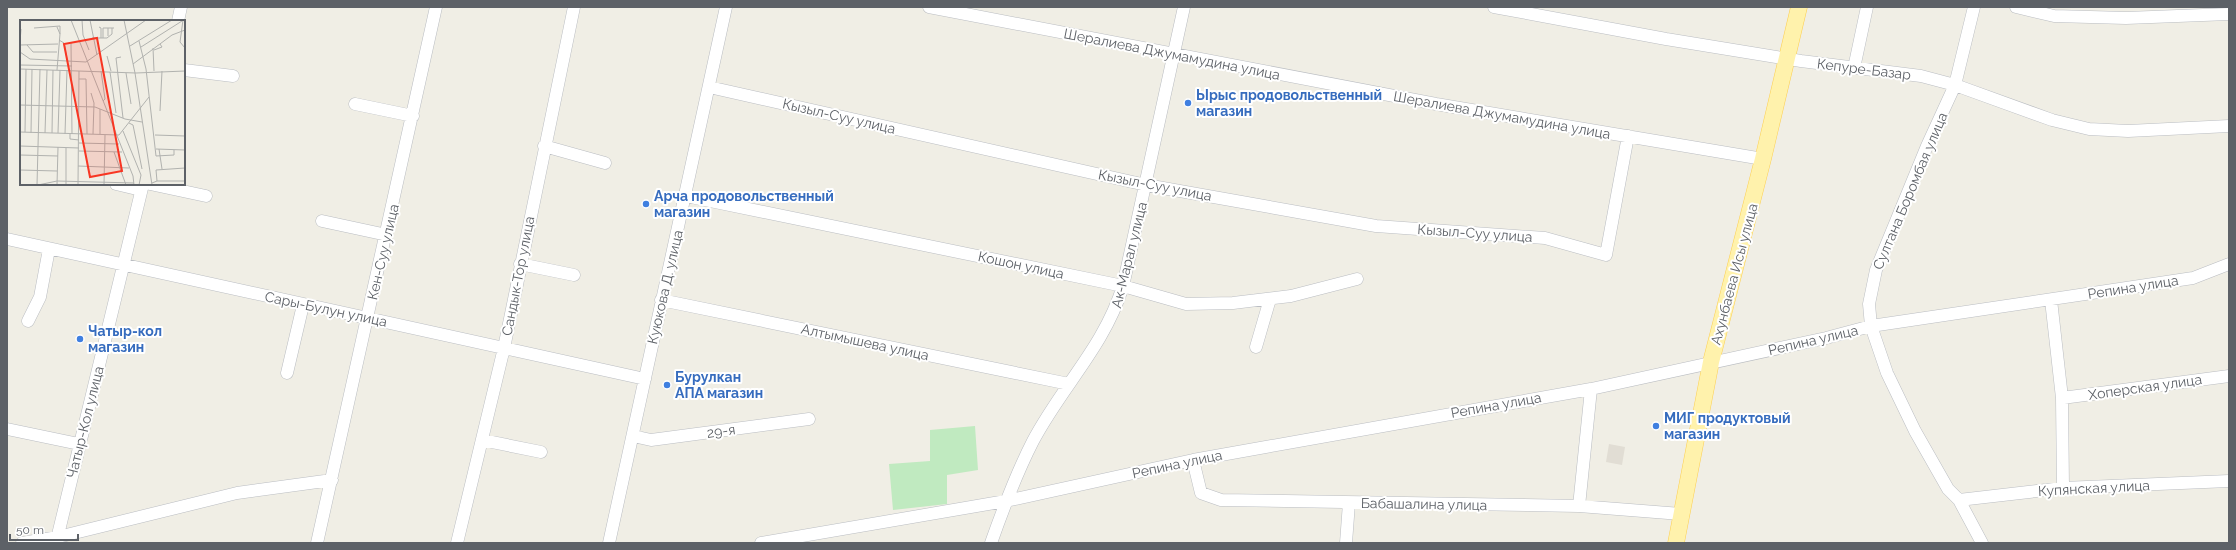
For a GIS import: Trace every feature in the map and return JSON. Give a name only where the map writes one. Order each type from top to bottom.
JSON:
[{"type":"main road","name":"Ахунбаева Исы улица","points":[[1676,543],[1711,362],[1764,159],[1798,7]]},
{"type":"street","points":[[178,20],[181,7]]},
{"type":"street","name":"Кен-Суу улица","points":[[317,543],[387,235],[436,7]]},
{"type":"street","name":"Сандык-Тор улица","points":[[457,543],[504,348],[544,146],[574,7]]},
{"type":"street","name":"Куюкова Д. улица","points":[[610,543],[726,7]]},
{"type":"street","name":"Шералиева Джумамудина улица","points":[[928,7],[1175,56],[1436,104],[1764,159]]},
{"type":"street","name":"Ак-Марал улица","points":[[991,543],[1006,501],[1033,441],[1069,384],[1100,340],[1116,312],[1175,56],[1184,7]]},
{"type":"street","name":"Кепуре-Базар","points":[[1494,7],[1666,39],[1854,68],[1921,76],[1955,85],[2052,120],[2089,129],[2128,131],[2229,126]]},
{"type":"street","points":[[1854,68],[1867,7]]},
{"type":"street","name":"Султана Боромбая улица","points":[[1974,7],[1955,85],[1927,146],[1876,270],[1869,304],[1871,326],[1887,373],[1915,431],[1948,489],[1959,500],[1982,543]]},
{"type":"street","points":[[2016,7],[2054,16],[2126,18],[2229,14]]},
{"type":"street","points":[[185,70],[233,76]]},
{"type":"street","name":"Кызыл-Суу улица","points":[[709,87],[1146,185],[1376,226],[1544,238],[1606,255]]},
{"type":"street","points":[[356,104],[413,116]]},
{"type":"street","name":"Шералиева Джумамудина улица","points":[[1606,255],[1628,136]]},
{"type":"street","points":[[544,146],[605,163]]},
{"type":"street","points":[[130,185],[206,196]]},
{"type":"street","name":"Чатыр-Кол улица","points":[[57,540],[123,264],[145,186]]},
{"type":"street","name":"Кошон улица","points":[[686,196],[1123,286],[1186,304],[1233,303],[1291,296],[1356,279]]},
{"type":"street","points":[[322,221],[387,235]]},
{"type":"street","name":"Сары-Булун улица","points":[[7,239],[645,379]]},
{"type":"street","points":[[28,321],[40,297],[49,249]]},
{"type":"street","points":[[520,264],[574,276]]},
{"type":"street","name":"Репина улица","points":[[761,543],[1006,501],[1193,460],[1591,388],[1826,338],[1871,326],[2193,278],[2229,264]]},
{"type":"street","points":[[1256,347],[1270,299]]},
{"type":"street","name":"Алтымышева улица","points":[[662,300],[1069,384]]},
{"type":"street","points":[[2051,300],[2062,398],[2063,488]]},
{"type":"street","points":[[287,373],[303,305]]},
{"type":"street","name":"Хоперская улица","points":[[2062,398],[2229,376]]},
{"type":"street","points":[[1579,506],[1591,388]]},
{"type":"street","name":"29-я","points":[[632,436],[651,440],[809,419]]},
{"type":"street","points":[[7,429],[79,444]]},
{"type":"street","points":[[482,440],[541,452]]},
{"type":"street","name":"Бабашалина улица","points":[[1193,460],[1201,493],[1221,500],[1579,506],[1681,514]]},
{"type":"street","points":[[22,543],[57,540],[237,493],[332,480]]},
{"type":"street","name":"Купянская улица","points":[[1959,500],[2063,488],[2229,481]]},
{"type":"street","points":[[1346,543],[1349,503]]},
{"type":"shaded area","points":[[1609,444],[1625,447],[1622,465],[1606,462]]},
{"type":"green space","points":[[975,426],[978,470],[947,475],[947,504],[893,510],[889,464],[930,461],[930,430]]},
{"type":"place","name":"Ырыс продовольственный магазин","points":[[1188,103]]},
{"type":"place","name":"Арча продовольственный магазин","points":[[646,204]]},
{"type":"place","name":"Чатыр-кол магазин","points":[[80,339]]},
{"type":"place","name":"Бурулкан АПА магазин","points":[[667,385]]},
{"type":"place","name":"МИГ продуктовый магазин","points":[[1656,426]]}]
